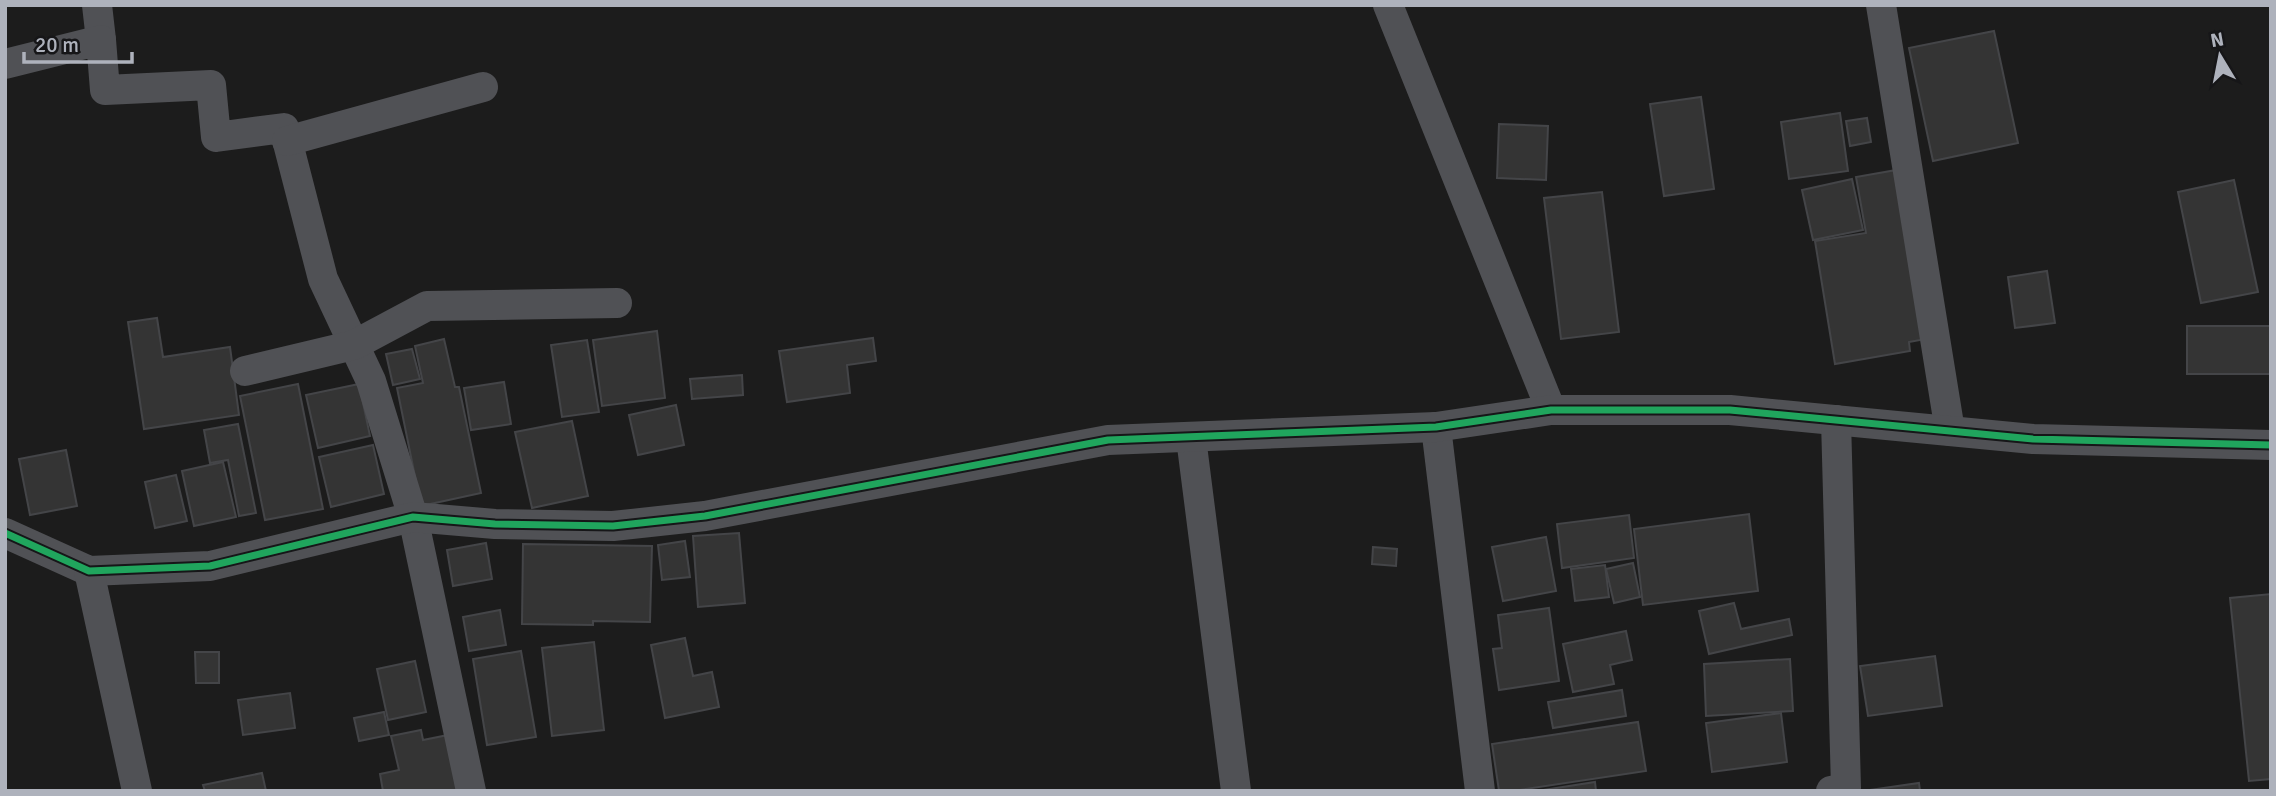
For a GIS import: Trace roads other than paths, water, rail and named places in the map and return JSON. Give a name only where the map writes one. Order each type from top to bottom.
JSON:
[{"type":"street","points":[[97,5],[105,89],[211,85],[216,137],[284,128],[323,279],[372,381],[413,517],[471,791]]},
{"type":"street","points":[[1388,5],[1551,410]]},
{"type":"street","points":[[1881,5],[1950,431]]},
{"type":"street","points":[[5,64],[101,40]]},
{"type":"street","points":[[287,141],[483,87]]},
{"type":"street","points":[[246,371],[354,345],[427,306],[617,303]]},
{"type":"street","points":[[5,533],[89,571],[210,566],[413,517],[495,524],[613,526],[705,516],[1108,440],[1436,428],[1551,410],[1730,410],[2034,439],[2271,445]]},
{"type":"street","points":[[1831,791],[1846,788],[1836,420]]},
{"type":"street","points":[[1436,428],[1480,791]]},
{"type":"street","points":[[1191,438],[1236,791]]},
{"type":"street","points":[[89,571],[136,791]]}]
